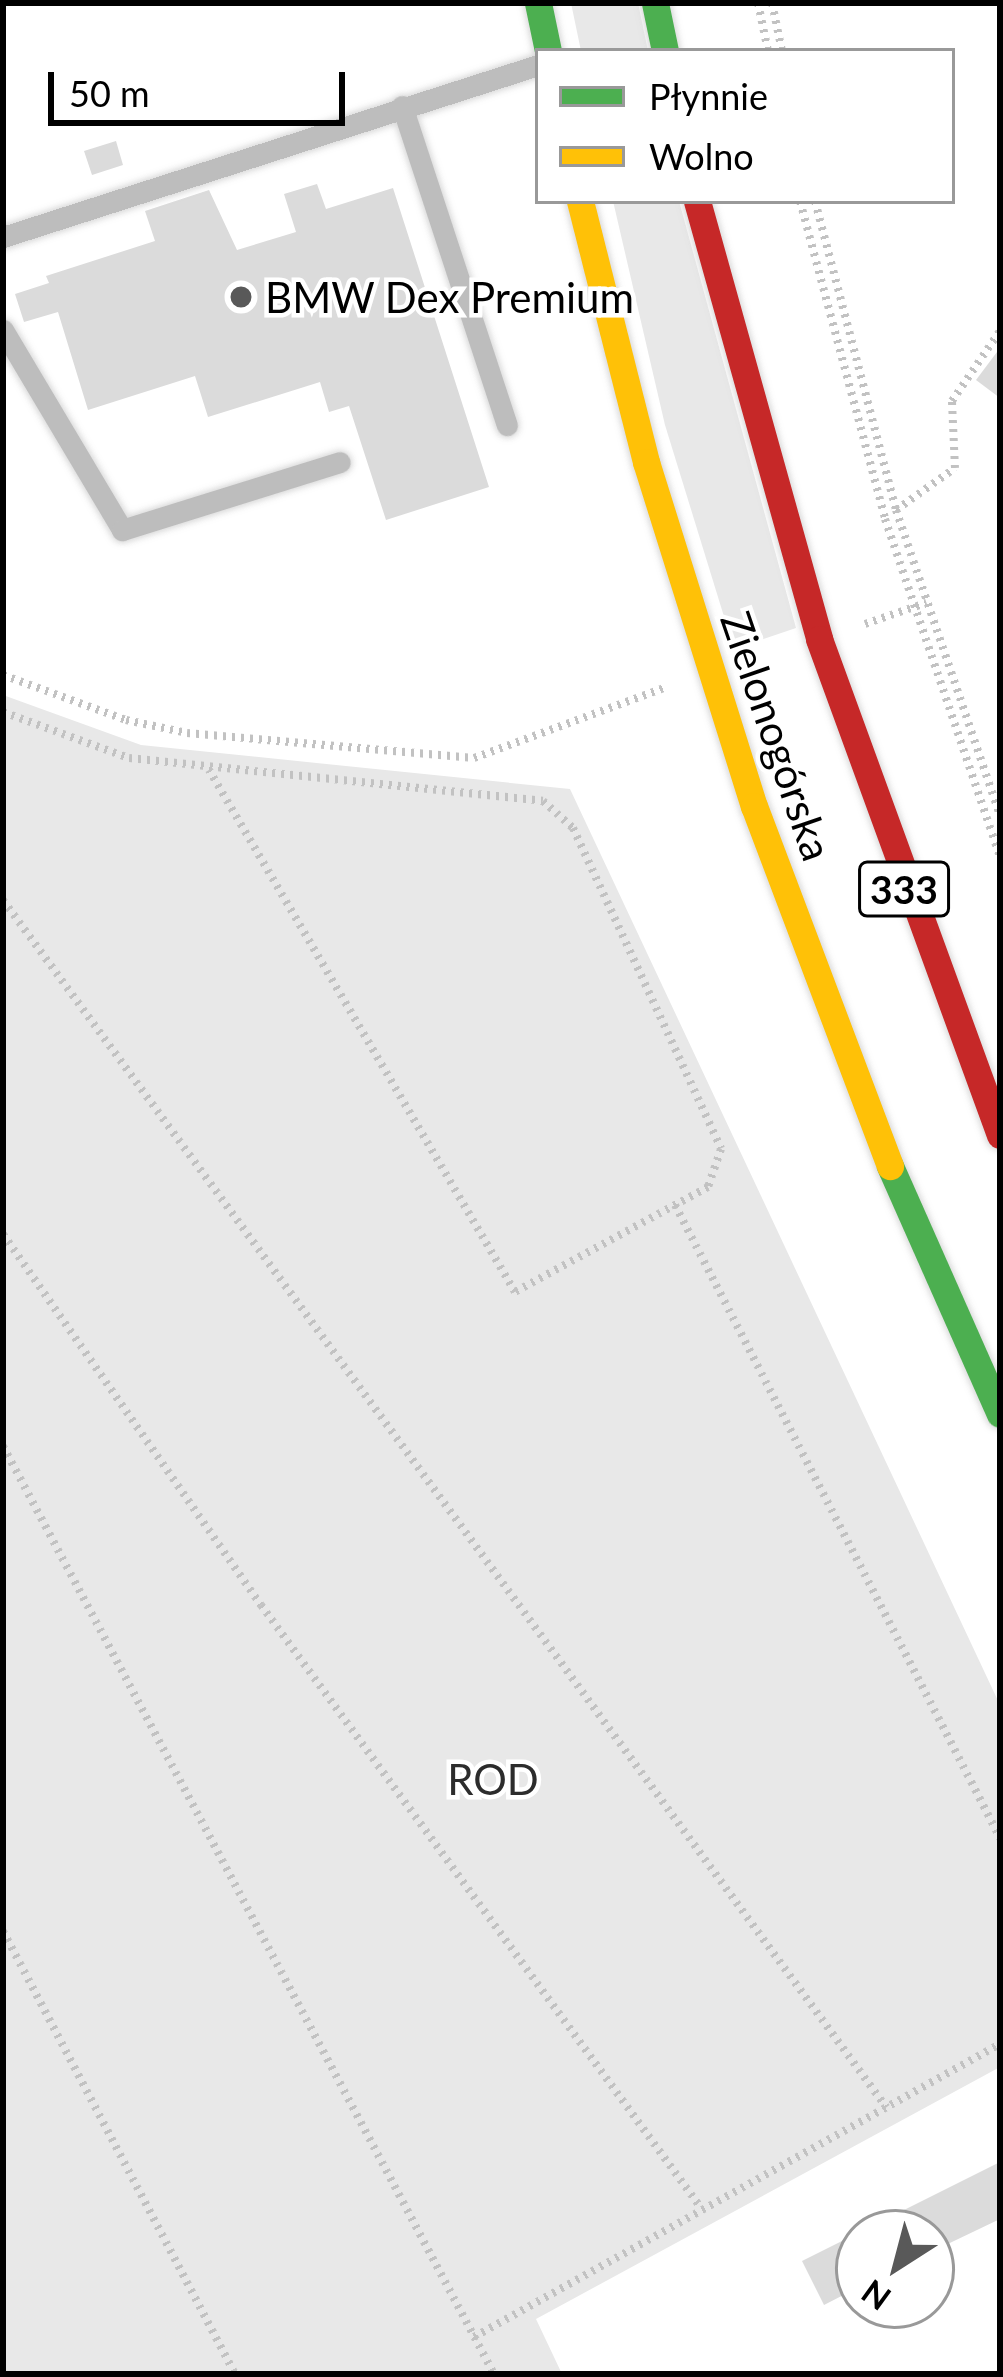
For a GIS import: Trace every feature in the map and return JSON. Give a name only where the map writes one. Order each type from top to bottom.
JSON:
[{"type":"main road","points":[[538,3],[547,48]]},
{"type":"main road","points":[[655,3],[664,48]]},
{"type":"main road","name":"Zielonogórska","points":[[581,204],[646,462],[730,737],[883,1148],[1000,1414]]},
{"type":"main road","name":"Zielonogórska","points":[[698,204],[824,655],[1000,1135]]},
{"type":"lane","points":[[3,237],[535,66]]},
{"type":"lane","points":[[402,106],[507,425]]},
{"type":"lane","points":[[3,330],[122,530],[340,462]]},
{"type":"path","points":[[758,3],[767,48]]},
{"type":"path","points":[[772,3],[781,48]]},
{"type":"path","points":[[801,204],[885,519],[1000,856]]},
{"type":"path","points":[[815,204],[896,510],[1000,816]]},
{"type":"path","points":[[896,510],[955,468],[952,400],[1000,331]]},
{"type":"path","points":[[3,675],[187,733],[474,758],[665,688]]},
{"type":"path","points":[[3,712],[129,758],[209,770],[544,801],[573,828],[721,1149],[708,1186],[514,1292],[209,770]]},
{"type":"path","points":[[3,900],[886,2107]]},
{"type":"path","points":[[675,1205],[1000,1838]]},
{"type":"path","points":[[3,1234],[261,1605],[701,2208]]},
{"type":"path","points":[[3,1446],[494,2374]]},
{"type":"path","points":[[3,1931],[235,2374]]},
{"type":"path","points":[[474,2337],[1000,2044]]},
{"type":"green space","points":[[571,3],[638,3],[647,48],[580,48]]},
{"type":"green space","points":[[614,204],[680,204],[796,628],[734,649],[665,425]]},
{"type":"green space","name":"ROD","points":[[3,695],[141,745],[570,789],[1000,1705],[1000,2067],[536,2319],[562,2374],[3,2374]]},
{"type":"building","points":[[116,141],[123,165],[92,175],[84,151]]},
{"type":"building","name":"BMW Dex Premium","points":[[317,184],[326,209],[393,188],[489,487],[386,520],[349,406],[329,412],[320,382],[208,417],[195,376],[88,410],[58,312],[24,322],[15,294],[49,283],[46,276],[155,241],[145,211],[209,190],[237,250],[296,232],[284,194]]},
{"type":"building","points":[[1000,348],[1000,398],[976,380]]},
{"type":"building","points":[[1000,2162],[1000,2219],[955,2241],[955,2209],[906,2209]]},
{"type":"building","points":[[835,2244],[835,2299],[824,2305],[802,2261]]},
{"type":"traffic: fast","points":[[538,3],[547,48]]},
{"type":"traffic: fast","points":[[655,3],[664,48]]},
{"type":"traffic: fast","points":[[890,1166],[1000,1414]]},
{"type":"traffic: slow","points":[[581,204],[646,462],[754,806],[890,1166]]},
{"type":"traffic: jam","points":[[698,204],[819,639],[1000,1135]]},
{"type":"place","name":"BMW Dex Premium","points":[[241,297]]}]
